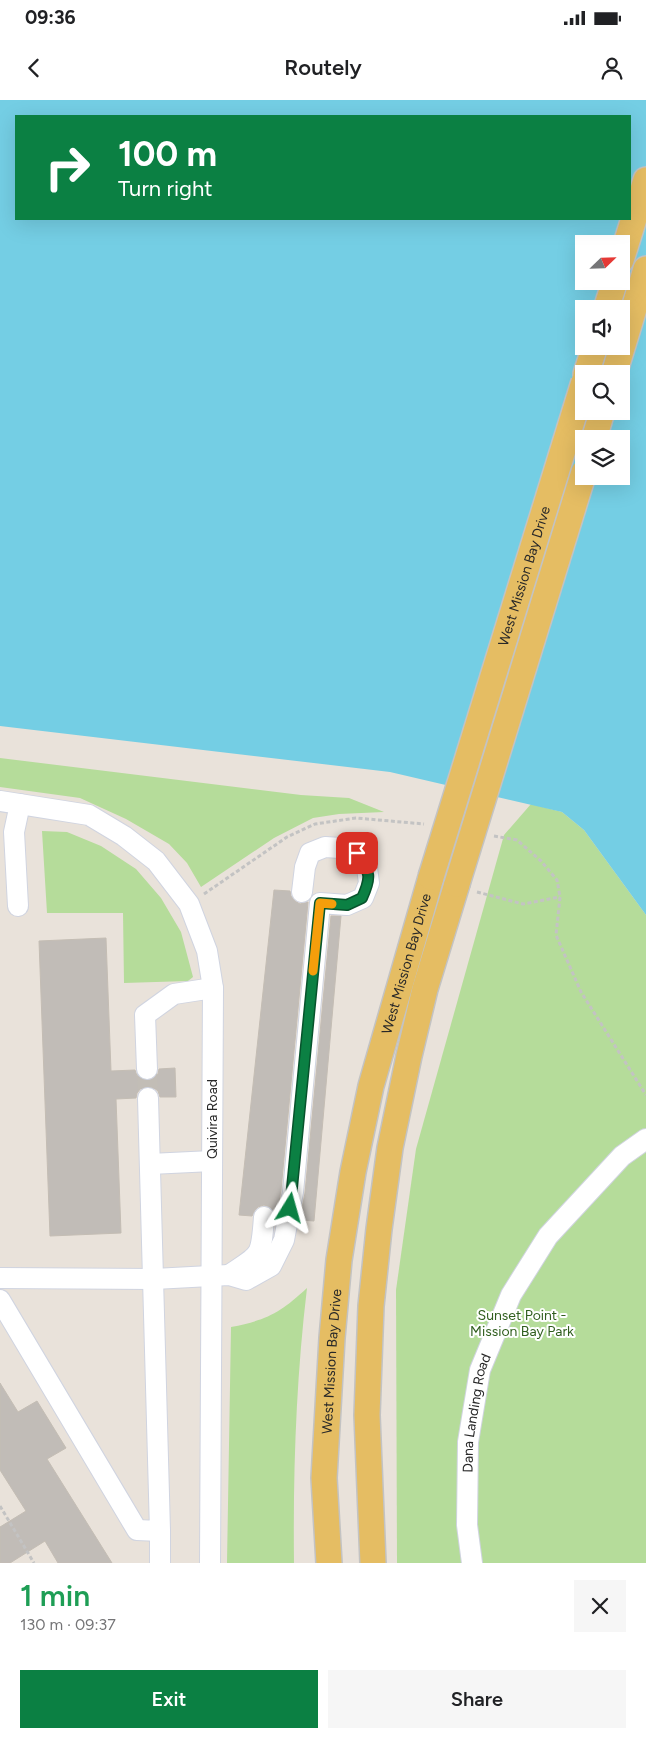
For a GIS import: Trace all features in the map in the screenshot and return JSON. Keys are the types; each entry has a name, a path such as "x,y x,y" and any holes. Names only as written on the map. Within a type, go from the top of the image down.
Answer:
{"main road":[{"path":"629,235 646,180"},
{"path":"617,365 646,269"},
{"name":"West Mission Bay Drive","path":"329,1563 324,1478 332,1338 339,1260 353,1172 371,1086 411,942 575,411"},
{"name":"West Mission Bay Drive","path":"373,1563 367,1415 371,1306 390,1148 425,989 466,887 580,485"}],"street":[{"name":"Quivira Road","path":"0,801 89,816 124,836 156,861 189,904 207,951 213,988 212,1161 220,1275 210,1563"},
{"path":"18,906 7,832 20,804"},
{"path":"0,1278 154,1279 220,1275 246,1280 271,1266 284,1240 293,1192 320,903 347,905 362,898 369,883 367,868 357,853 340,848 325,847 310,853 304,867 302,892"},
{"path":"147,1069 145,1015 174,994 213,988"},
{"path":"148,1098 160,1563"},
{"name":"Dana Landing Road","path":"472,1563 467,1526 468,1442 480,1370 511,1295 548,1236 622,1156 646,1139"},
{"path":"150,1164 212,1161"},
{"path":"220,1275 258,1255 262,1245 264,1217"},
{"path":"0,1300 137,1530 160,1531"}],"path":[{"path":"466,887 523,904 560,898"},
{"path":"0,1506 34,1563"}],"green space":[{"path":"0,758 301,795 349,798 384,812 339,814 313,818 274,838 201,887 187,863 169,844 126,819 80,798 0,787"},
{"name":"Sunset Point - Mission Bay Park","path":"531,804 562,812 584,830 646,915 646,1563 397,1563 396,1290 416,1149 504,835"},
{"path":"42,831 67,832 101,846 136,869 161,898 181,932 193,977 188,981 124,983 123,913 47,913"},
{"path":"307,1288 296,1425 294,1563 227,1563 231,1327 272,1314 289,1304"}],"water":[{"path":"0,100 646,100 646,915 584,830 562,812 390,772 0,726"}],"building":[{"path":"274,890 290,891 291,896 300,904 308,902 281,1190 276,1218 274,1211 264,1205 258,1207 252,1216 239,1215"},
{"path":"331,916 341,916 314,1221 300,1220 305,1193"},
{"path":"106,938 111,1071 135,1070 137,1076 147,1081 154,1079 159,1069 175,1068 176,1097 160,1097 158,1091 148,1086 141,1088 136,1098 116,1099 121,1233 50,1236 39,941"},
{"path":"0,1383 18,1412 37,1401 66,1448 47,1459 112,1563 58,1563 45,1541 10,1563 0,1563 0,1527 26,1511 0,1470"}],"tunnel":[{"path":"147,1069 148,1098"}],"slow traffic":[{"path":"313,971 320,903 332,904"}],"route":[{"path":"290,1208 320,903 347,905 362,898 369,883 367,868 357,853"}]}
